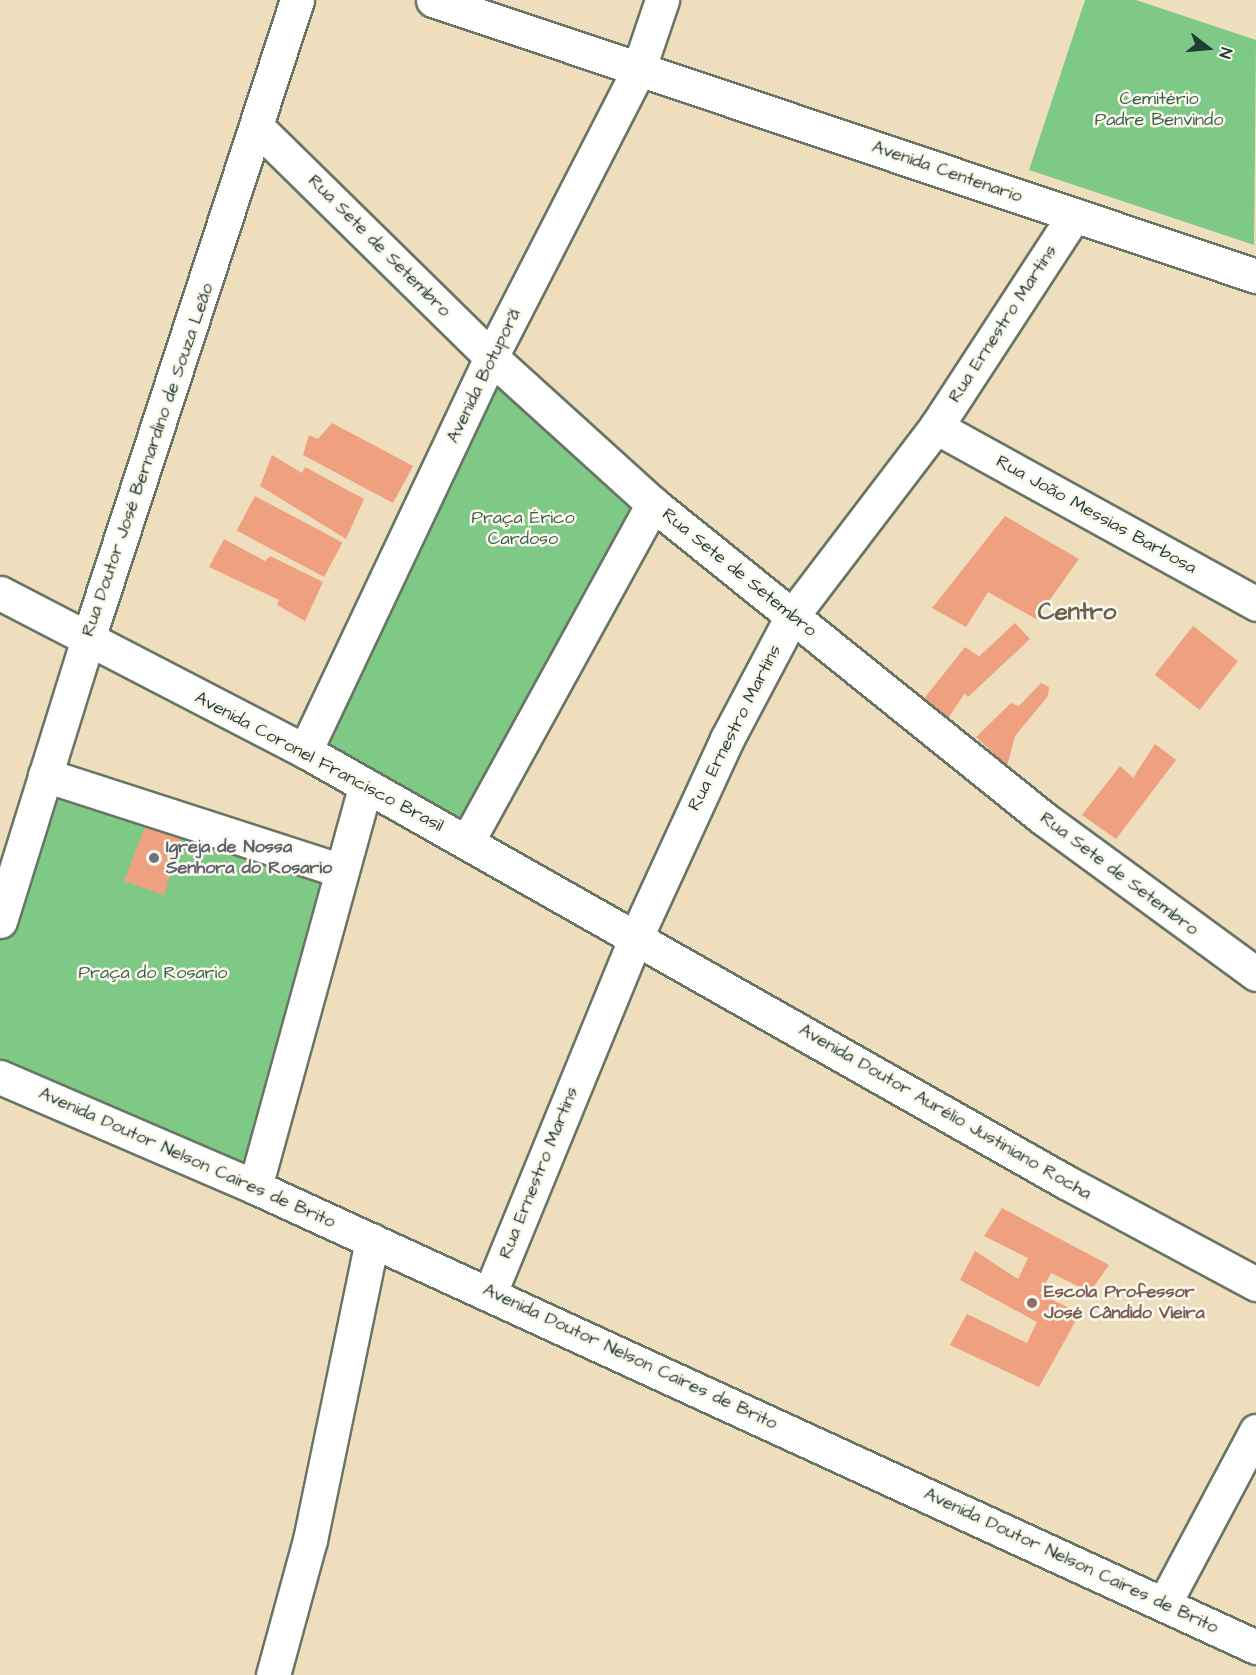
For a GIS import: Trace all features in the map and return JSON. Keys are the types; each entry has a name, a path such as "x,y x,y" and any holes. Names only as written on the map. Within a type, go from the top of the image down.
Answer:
{"street":[{"name":"Rua Doutor José Bernardino de Souza Leão","path":"0,921 88,639 258,128 297,0"},
{"name":"Avenida Centenario","path":"433,0 1255,274"},
{"name":"Avenida Botuporã","path":"305,752 491,357 638,70 662,0"},
{"name":"Rua Sete de Setembro","path":"258,128 491,357 653,504 1043,818 1256,974"},
{"name":"Rua Ernestro Martins","path":"490,1293 636,937 727,739 792,616 936,427 1074,215"},
{"name":"Rua João Messias Barbosa","path":"936,427 1256,604"},
{"path":"467,842 653,504"},
{"name":"Avenida Coronel Francisco Brasil","path":"0,593 305,752 365,788 467,842 636,937"},
{"path":"45,775 340,870"},
{"path":"255,1187 340,870 365,788"},
{"name":"Avenida Doutor Aurélio Justiniano Rocha","path":"636,937 1066,1182 1256,1284"},
{"name":"Avenida Doutor Nelson Caires de Brito","path":"0,1077 255,1187 490,1293 1256,1647"},
{"path":"273,1675 310,1540 372,1240"},
{"path":"1164,1604 1256,1431"}],"green space":[{"name":"Cemitério Padre Benvindo","path":"1085,0 1136,0 1256,40 1254,245 1029,170"},
{"name":"Praça Érico Cardoso","path":"491,357 653,504 467,842 305,751"},
{"name":"Praça do Rosario","path":"48,776 339,874 256,1184 0,1077 0,926"}],"building":[{"path":"332,423 413,466 393,503 303,455 309,435 318,439"},
{"path":"272,455 302,473 305,467 364,499 346,539 260,486"},
{"path":"255,496 342,542 324,577 237,530"},
{"path":"1005,516 1079,559 1036,619 988,592 966,627 932,608"},
{"path":"224,539 265,561 270,556 323,582 305,621 277,605 279,600 209,567"},
{"path":"1015,623 1030,639 968,697 953,681"},
{"path":"1193,626 1238,661 1200,710 1155,675"},
{"path":"965,647 986,661 947,720 923,700"},
{"path":"1041,683 1049,687 1048,696 1015,736 1007,766 976,737 1011,703 1019,706"},
{"path":"1155,744 1176,760 1116,839 1082,815 1120,766 1133,778"},
{"name":"Igreja de Nossa Senhora do Rosario","path":"147,822 181,835 164,895 124,881"},
{"name":"Escola Professor José Cândido Vieira","path":"1002,1208 1109,1265 1090,1292 1051,1273 1040,1294 1080,1313 1039,1387 950,1345 967,1314 1027,1343 1037,1322 960,1280 975,1251 1018,1279 1028,1258 984,1236"}],"place":[{"name":"Igreja de Nossa Senhora do Rosario","path":"154,858"},
{"name":"Escola Professor José Cândido Vieira","path":"1032,1303"}],"district":[{"name":"Centro","path":"1077,613"}]}
